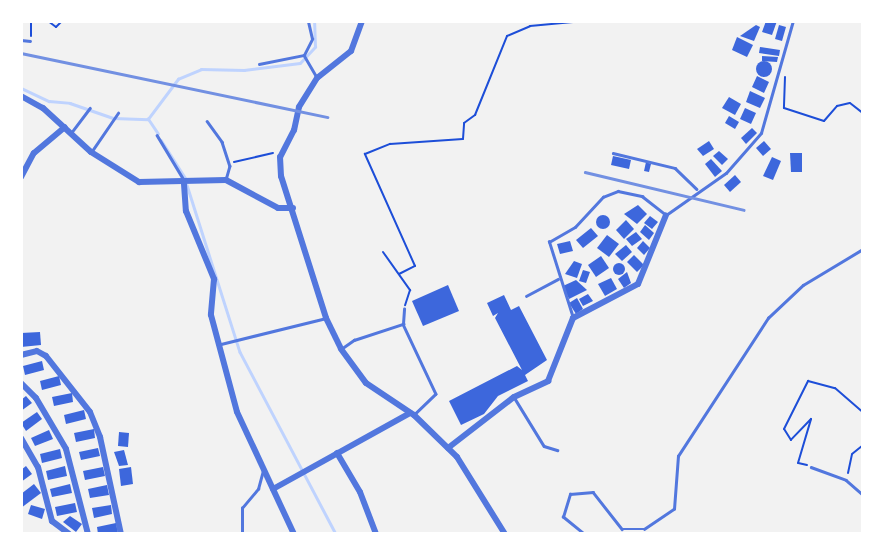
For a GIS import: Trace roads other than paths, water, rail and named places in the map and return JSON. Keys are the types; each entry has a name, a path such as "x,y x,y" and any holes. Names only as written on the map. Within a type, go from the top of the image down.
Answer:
{"street":[{"path":"362,21 351,51 317,78 299,107 284,150 281,176 326,318 341,349 366,383 412,414 448,448 505,534"},
{"path":"21,96 68,130 91,152 139,182 184,184 226,180 278,208 293,208"},
{"path":"21,177 34,153 68,130"},
{"path":"184,184 186,211 214,279 211,315 237,412 294,534"},
{"path":"448,448 514,397 548,381 573,318 638,284 666,215"},
{"path":"21,355 37,351 46,356 90,412 100,437 121,534"},
{"path":"21,383 36,398 66,449 88,534"},
{"path":"274,489 412,414"},
{"path":"21,438 38,467 47,512 69,534"},
{"path":"337,453 360,492 376,534"}],"lane":[{"path":"304,55 312,39 308,21"},
{"path":"573,318 558,279 549,242 575,227 603,197 618,191 642,196 666,215 697,190 726,173 761,133 777,68 793,21"},
{"path":"21,40 30,41"},
{"path":"259,64 304,55"},
{"path":"304,55 317,78"},
{"path":"68,130 90,108"},
{"path":"91,152 118,113"},
{"path":"207,121 222,142 229,163 226,180"},
{"path":"157,135 184,184"},
{"path":"613,153 675,168 697,190"},
{"path":"584,534 563,517 570,494 593,492 622,529 644,529 674,509 678,456 768,318 803,285 863,249"},
{"path":"526,296 558,279"},
{"path":"404,309 403,324 436,394 412,414"},
{"path":"217,345 326,318"},
{"path":"341,349 354,340 403,324"},
{"path":"514,397 544,446 557,450"},
{"path":"811,467 846,480 863,495"},
{"path":"242,534 242,508 258,489 263,470"}],"waterway":[{"path":"158,134 148,119 178,79 201,69 244,70 300,63 315,47 314,21"},
{"path":"21,88 49,101 70,103 113,118 148,119"},
{"path":"161,140 186,179"},
{"path":"187,185 240,352 336,534"}],"railway":[{"path":"21,53 327,117"},
{"path":"585,172 744,210"}]}
